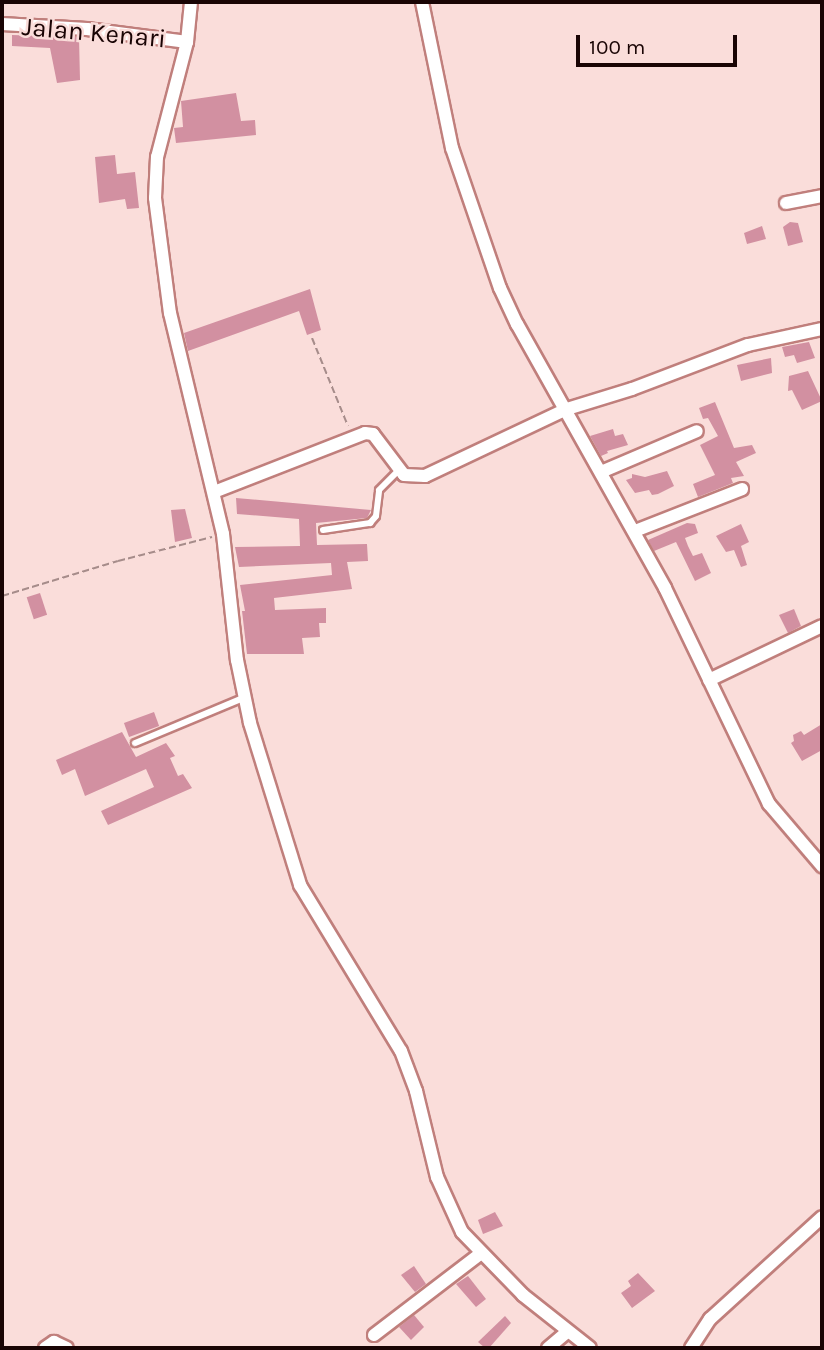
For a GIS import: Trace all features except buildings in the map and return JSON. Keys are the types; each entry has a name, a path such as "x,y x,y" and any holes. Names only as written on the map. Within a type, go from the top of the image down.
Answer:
{"street":[{"path":"191,2 187,42 157,157 155,198 170,313 223,534 243,698 300,886 401,1051 446,1201 462,1233 480,1254 567,1332 590,1348"},
{"path":"422,2 452,148 500,288 517,324 635,531 769,804 822,866"},
{"name":"Jalan Kenari","path":"2,24 87,29 187,42"},
{"path":"786,204 822,196"},
{"path":"214,492 354,436 373,434 399,470 416,477 435,472 567,409 632,389 748,345 822,328"},
{"path":"601,472 697,431"},
{"path":"635,531 742,489"},
{"path":"709,680 822,626"},
{"path":"691,1348 710,1319 822,1217"},
{"path":"373,1335 480,1254"},
{"path":"548,1348 567,1332"},
{"path":"46,1348 52,1342 67,1348"}],"lane":[{"path":"323,530 370,523 376,516 379,491 399,470"},
{"path":"135,743 243,698"}],"path":[{"path":"312,338 344,421 354,436"},
{"path":"2,596 118,561 223,534"}]}
